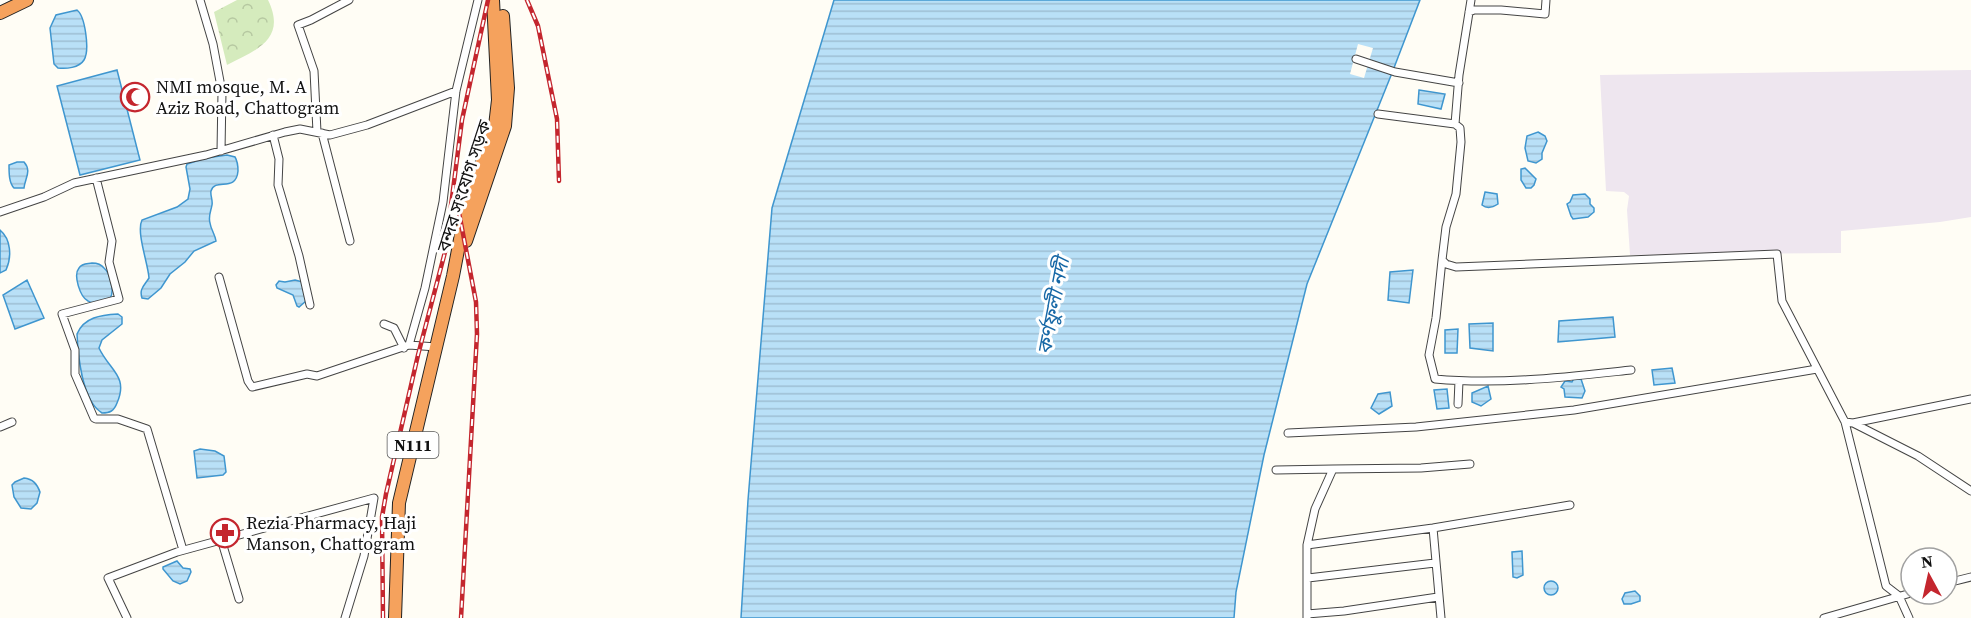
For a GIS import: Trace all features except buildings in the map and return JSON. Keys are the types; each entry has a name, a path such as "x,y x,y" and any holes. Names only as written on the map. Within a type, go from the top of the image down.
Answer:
{"highway":[{"path":"0,4 8,0"},
{"path":"0,13 27,0"},
{"path":"453,276 467,203 495,126 498,100 494,0"},
{"name":"বন্দর সংযোগ সড়ক","path":"453,276 505,126 508,88 500,0"},
{"name":"N111","path":"395,618 399,503 453,276"}],"street":[{"path":"200,0 215,54 222,92 221,151"},
{"path":"349,0 298,25 314,71 320,133 350,241"},
{"path":"407,346 425,288 443,202 456,91 478,0"},
{"path":"1455,124 1458,83 1471,0"},
{"path":"1469,12 1502,10 1545,14 1546,0"},
{"path":"1356,59 1395,72 1458,83"},
{"path":"0,212 44,197 74,183 221,151 273,135 300,129 330,135 367,125 456,91"},
{"path":"1378,114 1455,124 1460,130 1456,194 1446,226 1430,355 1435,379 1459,381 1544,379 1631,370"},
{"path":"273,135 279,159 278,185 299,256 310,305"},
{"path":"96,178 112,241 109,262 118,299 62,314 75,350 75,374 94,418 118,419 147,429 183,550"},
{"path":"1442,260 1456,267 1777,254 1782,301 1817,369 1849,423 1886,586 1899,596"},
{"path":"219,277 248,381 252,387 307,374 317,376 407,346 436,347"},
{"path":"384,324 394,328 407,346"},
{"path":"1288,433 1416,427 1574,410 1817,369"},
{"path":"1458,404 1459,381"},
{"path":"1849,423 1971,399"},
{"path":"0,427 12,422"},
{"path":"1849,423 1918,456 1971,491"},
{"path":"1276,470 1421,468 1470,464"},
{"path":"1334,469 1315,509 1307,545 1307,616 1438,597"},
{"path":"127,618 108,578 183,550 374,498 364,556 345,618"},
{"path":"1307,545 1570,506"},
{"path":"1433,528 1441,618"},
{"path":"221,539 239,599"},
{"path":"1308,578 1436,563"},
{"path":"1824,618 1899,596"}],"shaded area":[{"path":"1971,70 1971,217 1841,231 1841,253 1630,255 1627,210 1629,196 1624,192 1606,191 1600,75"}],"green space":[{"path":"237,0 268,0 274,24 266,42 227,65 214,12"}],"water":[{"name":"কর্ণফুলী নদী","path":"834,0 1420,0 1307,284 1264,455 1236,592 1234,618 741,618 748,500 772,208"},
{"path":"77,10 82,19 87,41 86,55 82,63 76,66 58,68 54,64 50,28 56,15"},
{"path":"117,70 140,160 80,175 57,86"},
{"path":"1419,90 1445,94 1441,109 1418,104"},
{"path":"1538,132 1545,136 1547,141 1542,159 1536,163 1528,161 1525,148 1527,136"},
{"path":"227,155 235,157 238,171 234,181 217,185 211,191 212,203 209,220 216,241 194,251 170,274 161,288 148,299 142,298 142,290 149,278 140,232 142,220 177,207 188,199 190,189 187,164"},
{"path":"24,162 28,168 24,188 14,188 10,181 9,165"},
{"path":"1525,168 1536,179 1531,188 1526,188 1521,180 1521,169"},
{"path":"1485,192 1497,194 1498,204 1490,208 1482,205"},
{"path":"1585,194 1590,199 1594,212 1588,217 1573,219 1567,204 1573,195"},
{"path":"0,230 6,238 10,254 6,270 0,273"},
{"path":"92,263 102,266 110,278 112,291 110,298 106,301 90,302 80,291 77,271 82,265"},
{"path":"1413,270 1409,303 1388,300 1390,272"},
{"path":"27,280 44,318 15,329 3,295"},
{"path":"279,281 303,282 306,301 299,307 293,295 277,288 276,285"},
{"path":"118,314 122,317 122,324 102,340 99,348 119,380 120,394 113,410 102,413 90,399 82,377 77,334 89,320 99,316"},
{"path":"1613,317 1615,337 1558,342 1559,321"},
{"path":"1493,323 1493,351 1470,348 1469,324"},
{"path":"1458,329 1457,353 1445,353 1445,330"},
{"path":"1672,368 1675,383 1654,385 1652,370"},
{"path":"1574,378 1581,379 1585,391 1582,398 1565,397 1564,389 1561,387 1565,381 1572,382"},
{"path":"1488,386 1491,399 1481,406 1472,402 1472,393"},
{"path":"1447,389 1449,408 1437,409 1434,390"},
{"path":"1390,392 1392,406 1379,414 1371,408 1378,394"},
{"path":"200,449 215,451 224,456 226,472 223,475 197,478 194,451"},
{"path":"24,478 34,482 40,492 37,503 31,509 21,508 14,497 12,485"},
{"path":"1522,551 1523,575 1513,577 1512,552"},
{"path":"177,561 191,572 187,581 180,584 173,581 163,569"},
{"path":"1551,581 1556,583 1558,588 1556,593 1551,595 1546,593 1544,588 1546,583"},
{"path":"1635,591 1640,596 1640,601 1624,604 1622,599 1625,593"}],"pier":[{"path":"1358,44 1373,48 1364,78 1350,74"}],"railway":[{"path":"383,618 382,517 418,355 445,252 462,120 488,0"},
{"path":"527,0 538,26 557,119 559,181"},
{"path":"456,197 476,302 477,334 461,618"}],"place":[{"name":"NMI mosque, M. A Aziz Road, Chattogram","path":"135,97"},
{"name":"Rezia Pharmacy, Haji Manson, Chattogram","path":"225,533"}]}
